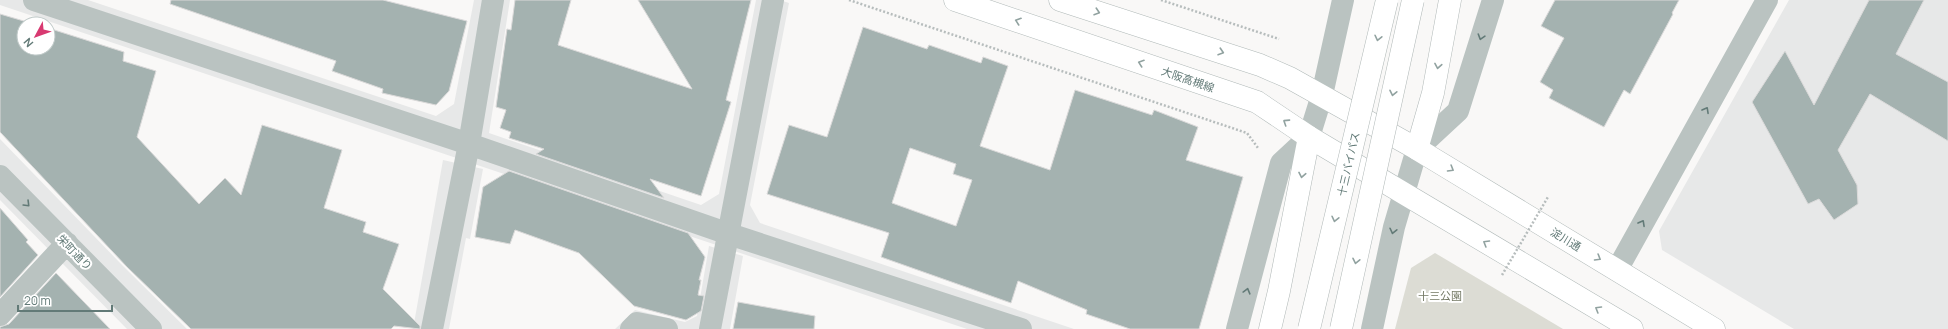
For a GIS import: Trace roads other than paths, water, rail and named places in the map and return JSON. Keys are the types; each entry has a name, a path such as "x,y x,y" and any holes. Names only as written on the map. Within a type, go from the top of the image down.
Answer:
{"main road":[{"name":"大阪高槻線","path":"955,0 1257,102 1309,137 1403,193"},
{"path":"1060,0 1260,65 1290,78 1322,95 1417,149 1433,93 1450,0"},
{"name":"十三バイパス","path":"1309,329 1387,0"},
{"path":"1341,329 1413,0"},
{"path":"1270,329 1279,291 1309,137"},
{"name":"淀川通","path":"1417,149 1714,329"},
{"path":"1403,193 1632,329"}],"street":[{"path":"34,0 469,144 980,322 1021,329"},
{"path":"432,329 469,144 493,0"},
{"path":"710,329 773,0"},
{"path":"1237,329 1281,163 1309,137 1322,95 1343,0"},
{"path":"1372,329 1394,227 1417,149 1458,111 1493,0"},
{"path":"1617,270 1767,0"},
{"name":"栄町通り","path":"0,176 150,329"},
{"path":"0,315 66,243"},
{"path":"631,329 637,323 667,329"}],"park label":[{"name":"十三公園","path":"1440,295"}]}
